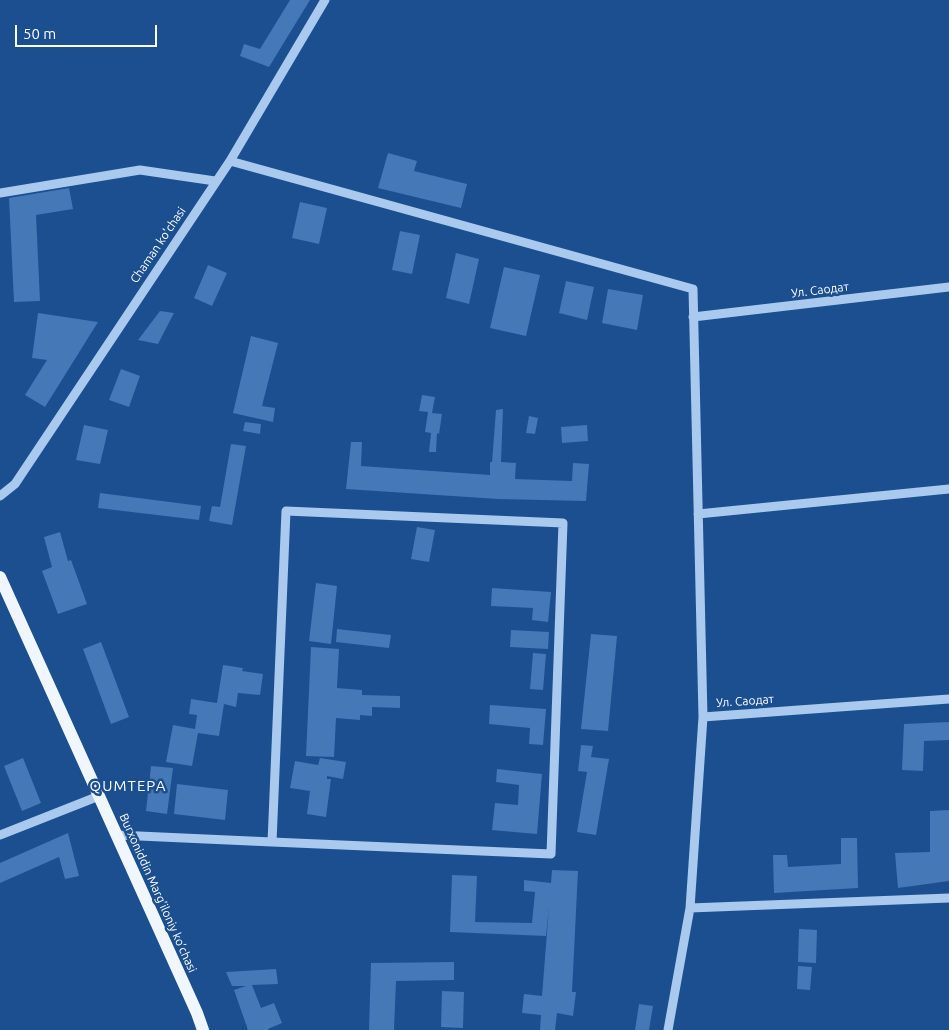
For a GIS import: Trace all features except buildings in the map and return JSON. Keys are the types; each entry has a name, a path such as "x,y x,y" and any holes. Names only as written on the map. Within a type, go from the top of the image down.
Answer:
{"main road":[{"name":"Burxoniddin Marg’iloniy ko’chasi","path":"0,577 203,1030"}],"street":[{"name":"Chaman ko'chasi","path":"0,496 14,484 230,161 325,0"},
{"path":"230,161 693,289 703,717"},
{"path":"0,193 140,170 215,181"},
{"name":"Ул. Саодат","path":"693,317 949,287"},
{"path":"698,514 949,489"},
{"path":"117,835 272,842 551,854 563,523 286,511 272,842"},
{"name":"Ул. Саодат","path":"668,1030 690,908 703,717 949,699"},
{"path":"0,835 99,796"},
{"path":"690,908 949,898"}],"district":[{"name":"QUMTEPA","path":"128,786"}]}
